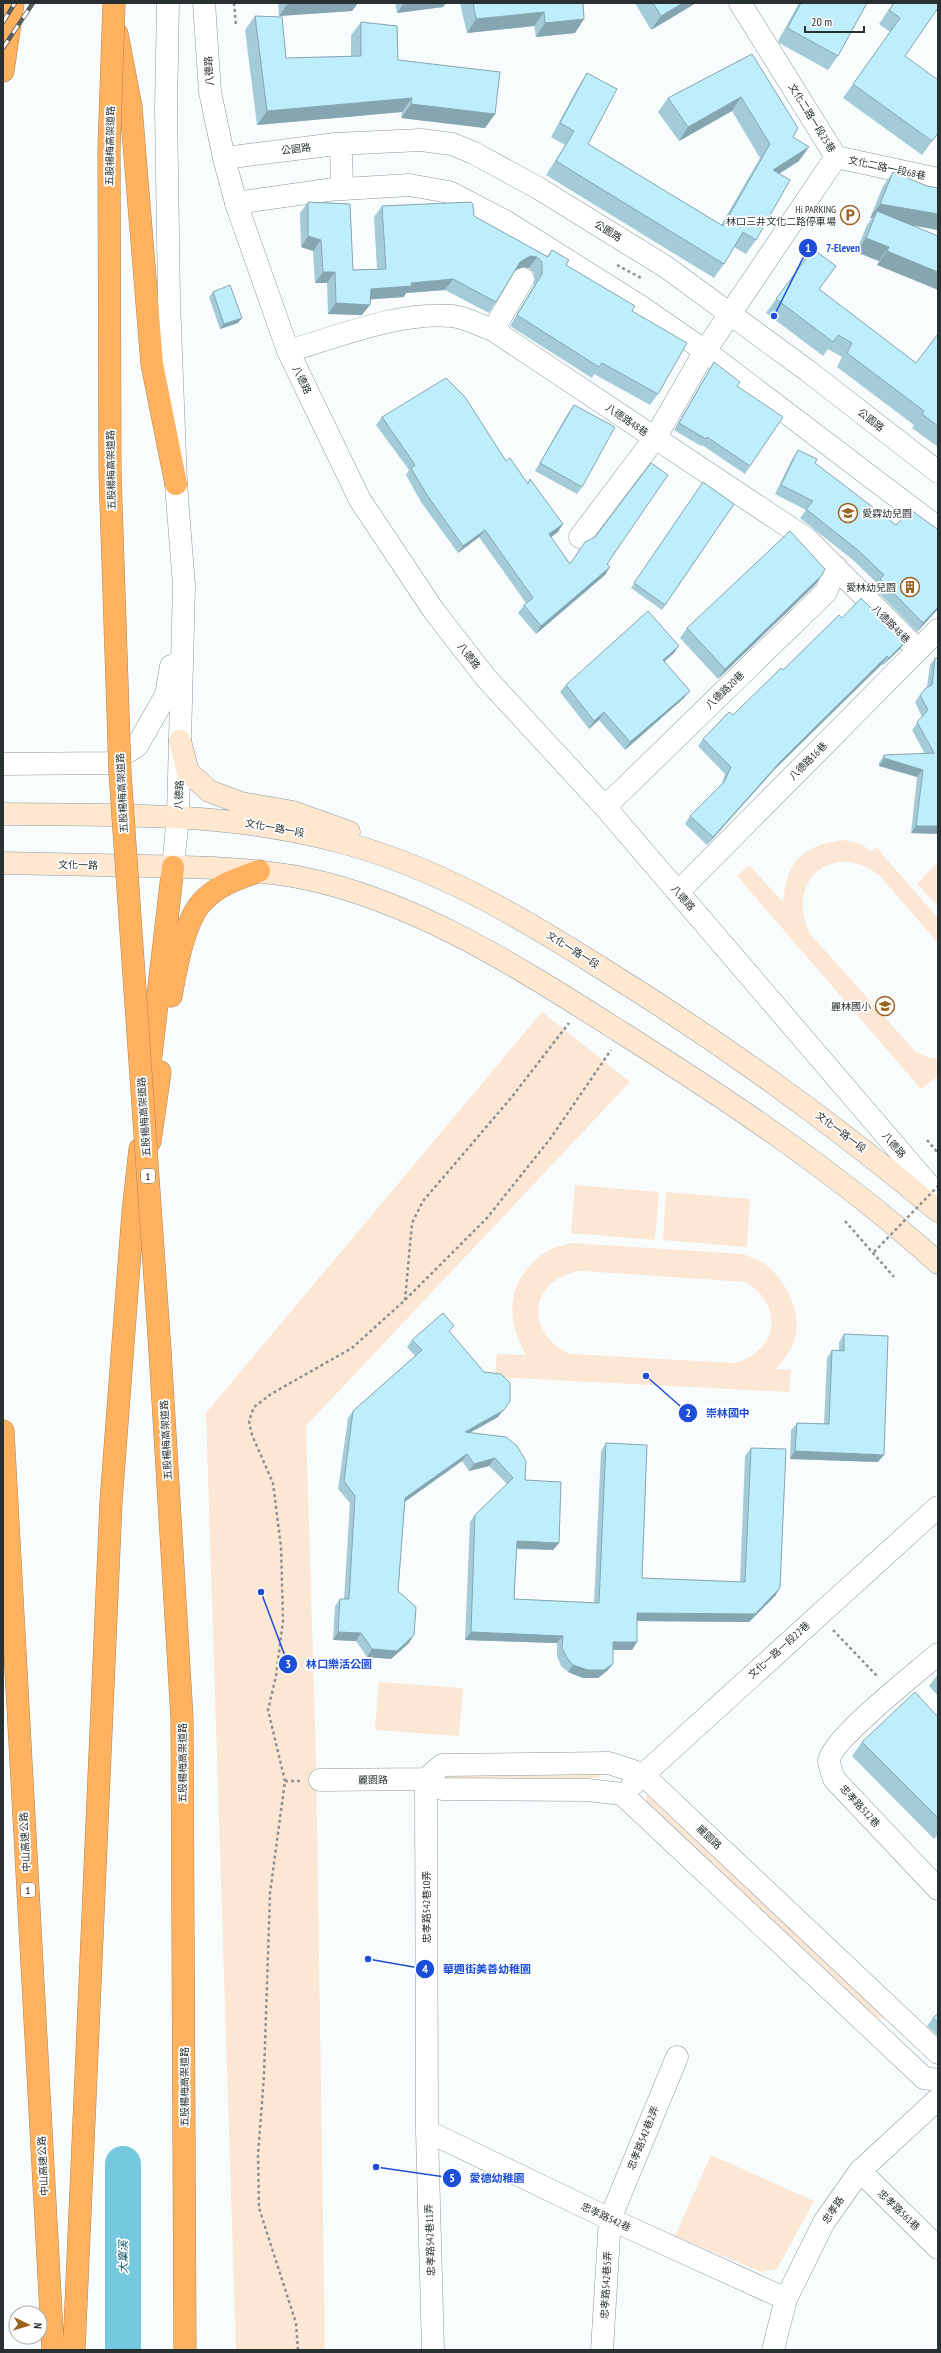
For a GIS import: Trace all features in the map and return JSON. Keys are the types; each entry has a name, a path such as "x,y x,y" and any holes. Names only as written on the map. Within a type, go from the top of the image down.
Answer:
{"highway":[{"path":"3,71 13,3"},
{"path":"113,3 131,107 152,364 176,484"},
{"name":"五股楊梅高架道路","path":"113,3 109,149 110,481 120,773 160,1351 182,1718 186,2350"},
{"path":"74,2350 111,1502 133,1212 163,866"},
{"path":"133,1212 147,1163 175,975 189,923 204,899 225,884 259,871"},
{"name":"中山高速公路","path":"3,1431 53,2350"}],"main road":[{"path":"180,741 188,772 209,791 241,803 294,812 341,828 412,865"},
{"name":"文化一路一段","path":"3,814 178,816 282,828 376,851 412,865 466,889 518,916 654,1001 774,1083 855,1142 938,1211"},
{"name":"文化一路","path":"3,863 163,866"},
{"path":"163,866 259,871 305,879 360,894 426,920 495,956 582,1007 820,1165 903,1232 938,1264"}],"street":[{"name":"八德路","path":"163,866 178,816 184,586 176,484 169,300 166,109 168,3"},
{"name":"八德路","path":"204,3 210,92 224,158 236,203 288,351 360,500 434,611 486,678 605,807 938,1196"},
{"name":"文化二路一段25巷","path":"580,537 655,438 705,351 836,157 740,3"},
{"name":"公園路","path":"224,158 341,144 421,140 452,144 474,153 538,188 666,266 938,472"},
{"path":"341,144 342,189"},
{"name":"文化二路一段68巷","path":"836,157 938,179"},
{"path":"236,203 342,189 409,185 449,192 504,221 640,306 705,351 938,528"},
{"path":"493,330 523,279"},
{"name":"八德路48巷","path":"288,351 388,322 427,316 454,316 493,330 806,539 836,567 918,650"},
{"name":"八德路20巷","path":"605,807 826,592 836,567"},
{"path":"3,764 110,763 137,746 166,695 184,586"},
{"name":"八德路16巷","path":"678,892 938,630"},
{"name":"文化一路一段22巷","path":"622,1794 642,1774 938,1507"},
{"name":"忠孝路512巷","path":"938,1654 850,1731 835,1747 829,1761 834,1779 938,1889"},
{"name":"麗園路","path":"320,1780 426,1779 442,1765 609,1763 642,1774 938,2053"},
{"path":"426,1779 442,1789 588,1790 622,1794 924,2078 938,2080"},
{"name":"忠孝路542巷10弄","path":"426,1779 427,2131"},
{"name":"忠孝路542巷2弄","path":"610,2219 677,2056"},
{"name":"忠孝路","path":"773,2350 786,2299 824,2222 860,2171 938,2099"},
{"name":"忠孝路542巷","path":"427,2131 610,2219 786,2299"},
{"name":"忠孝路542巷11弄","path":"427,2131 433,2350"},
{"name":"忠孝路561巷","path":"860,2171 938,2248"},
{"name":"忠孝路542巷5弄","path":"602,2350 610,2219"}],"path":[{"path":"234,3 236,25"},
{"path":"405,1300 412,1223 423,1201 511,1098 582,1007"},
{"path":"298,2350 296,2323 259,2208 258,2154 264,2076 270,1893 285,1781 268,1710 276,1676 283,1621 281,1547 273,1483 252,1435 249,1421 254,1407 271,1394 352,1348 405,1300 487,1218 550,1139 623,1033"},
{"path":"927,1140 938,1153"},
{"path":"874,1252 938,1186"},
{"path":"845,1221 874,1252 894,1277"},
{"path":"819,1614 893,1694"}],"shaded area":[{"path":"844,840 861,844 871,851 876,847 938,918 938,943 879,875 861,865 845,862 829,864 817,872 808,884 803,899 804,916 811,935 916,1052 930,1058 938,1059 938,1076 921,1089 737,876 749,865 783,902 788,876 799,858 807,851 817,846 829,842"},
{"path":"938,862 938,906 917,884"},
{"path":"542,1012 630,1082 306,1426 316,1759 325,2350 236,2350 206,1413"},
{"path":"575,1185 659,1192 655,1240 571,1233"},
{"path":"666,1192 750,1199 747,1247 663,1240"},
{"path":"572,1243 743,1254 765,1264 774,1272 788,1292 796,1314 797,1326 791,1349 776,1369 791,1370 789,1392 495,1377 497,1354 526,1355 514,1326 512,1312 513,1298 517,1284 524,1272 548,1251","holes":["583,1271 746,1282 758,1292 766,1303 771,1315 771,1327 768,1338 761,1348 750,1357 735,1363 571,1354 555,1345 545,1333 539,1320 539,1306 543,1294 552,1283 565,1275"]},
{"path":"379,1682 463,1688 459,1736 375,1730"},
{"path":"450,1772 602,1773 600,1777 594,1778 449,1783 440,1776"},
{"path":"646,1795 652,1796 882,2011 883,2018 876,2018 647,1803"},
{"path":"711,2155 814,2201 777,2269 761,2272 675,2236"}],"building":[{"path":"473,3 583,3 584,19 545,23 544,12 476,19"},
{"path":"653,3 683,3 661,16"},
{"path":"801,3 867,3 838,56 789,29 788,27"},
{"path":"894,3 938,3 938,8 905,56 938,80 938,133 932,141 853,84 900,18 889,10"},
{"path":"255,16 282,17 286,58 361,56 361,22 397,26 398,60 500,72 495,114 411,104 412,98 267,111"},
{"path":"752,54 798,128 793,137 809,147 773,170 790,180 756,240 743,232 724,264 556,161 574,131 560,123 587,73 617,89 588,144 723,226 770,144 741,97 688,127 668,98"},
{"path":"893,172 927,186 938,188 938,214 880,204"},
{"path":"308,202 350,204 353,270 386,269 382,206 471,202 473,204 474,216 548,257 552,250 569,260 566,265 635,306 632,311 687,343 658,394 602,363 599,367 517,315 542,274 542,262 537,257 530,256 520,262 496,302 453,279 411,283 412,286 371,289 370,305 336,303 335,272 323,272 321,240 308,236"},
{"path":"877,211 938,236 938,272 887,251 889,247 866,238"},
{"path":"813,249 836,266 819,289 916,363 938,334 938,426 922,414 924,411 847,353 852,343 838,335 833,342 776,299"},
{"path":"230,285 242,318 224,324 213,292"},
{"path":"714,362 740,382 737,386 783,417 750,466 707,437 706,439 679,423"},
{"path":"446,378 465,397 506,461 510,458 528,484 530,479 563,524 549,534 570,564 585,542 595,537 651,463 668,475 607,564 610,567 541,626 524,605 533,598 485,530 463,546 427,495 411,468 415,465 382,417"},
{"path":"574,405 615,427 582,487 540,463"},
{"path":"798,450 817,459 815,463 896,525 911,510 938,529 938,607 923,623 880,579 884,575 859,551 806,509 813,501 781,485"},
{"path":"703,482 734,504 665,605 634,583"},
{"path":"790,531 825,569 822,575 725,669 687,628"},
{"path":"861,598 905,642 889,658 887,656 780,762 713,837 690,816 724,782 731,767 703,739 729,712 733,715 781,668 783,670 839,615 842,618"},
{"path":"648,611 679,646 663,660 690,691 630,742 604,712 594,721 566,685"},
{"path":"935,658 938,658 938,826 916,826 923,770 884,758 884,755 934,753 917,722 928,710 920,695 926,688 932,685"},
{"path":"443,1313 454,1326 449,1331 484,1372 501,1374 510,1383 510,1401 504,1410 465,1432 506,1437 517,1446 526,1461 525,1480 561,1482 559,1543 517,1541 514,1599 599,1603 606,1443 647,1445 642,1578 745,1582 751,1448 786,1449 780,1588 755,1614 637,1613 637,1642 613,1642 613,1664 604,1670 588,1670 573,1665 567,1658 562,1648 563,1636 471,1632 475,1515 513,1478 495,1458 474,1464 467,1454 405,1498 398,1591 416,1607 414,1635 397,1651 372,1649 361,1633 338,1632 340,1599 349,1599 355,1496 344,1481 353,1411 422,1350 412,1340"},
{"path":"844,1334 888,1336 884,1455 795,1451 797,1423 829,1424 832,1350 844,1351"},
{"path":"915,1692 938,1717 938,1818 862,1742"},
{"path":"938,2013 938,2023 933,2018"}],"waterway":[{"name":"大窠溪","path":"123,2164 123,2350"}],"railway":[{"path":"3,22 15,3"},
{"path":"3,48 33,3"}],"place":[{"name":"Hi PARKING 林口三井文化二路停車場","path":"850,215"},
{"name":"7-Eleven","path":"774,316"},
{"name":"愛霖幼兒園","path":"848,513"},
{"name":"愛林幼兒園","path":"910,587"},
{"name":"麗林國小","path":"885,1006"},
{"name":"崇林國中","path":"646,1376"},
{"name":"林口樂活公園","path":"261,1592"},
{"name":"華邇街美善幼稚園","path":"368,1959"},
{"name":"愛德幼稚園","path":"376,2167"}]}
